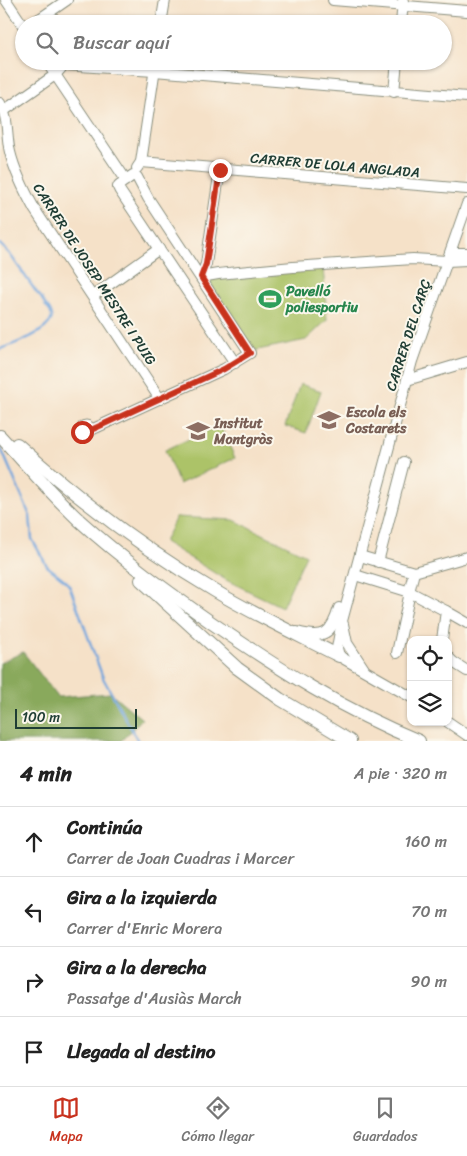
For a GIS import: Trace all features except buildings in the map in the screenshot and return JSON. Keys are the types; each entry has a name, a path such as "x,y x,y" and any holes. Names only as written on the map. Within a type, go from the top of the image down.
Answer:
{"main road":[{"path":"0,432 13,440 79,496 160,557 251,612 340,656"},
{"path":"0,436 80,520 136,569 263,658 305,685 352,712 419,741"},
{"path":"136,569 141,580 148,587 237,668 280,699 350,741"}],"street":[{"path":"6,0 16,15"},
{"path":"45,15 67,0"},
{"path":"162,15 165,0"},
{"path":"333,0 403,3 467,11"},
{"path":"52,70 130,177 148,198 250,353 235,363 91,430"},
{"path":"2,106 55,75 60,70"},
{"path":"154,70 141,162 130,177 118,187 235,363"},
{"path":"192,70 394,92 467,97"},
{"path":"394,92 396,70"},
{"name":"CARRER DE JOSEP MESTRE I PUIG","path":"2,106 10,153 22,186 35,210 160,399"},
{"name":"CARRER DE LOLA ANGLADA","path":"141,162 467,189"},
{"path":"201,277 206,264 220,170"},
{"name":"CARRER DEL CARÇ","path":"340,656 336,648 342,621 407,380 467,204"},
{"path":"92,296 158,249"},
{"path":"201,277 308,266 449,257 467,253"},
{"path":"449,257 467,260"},
{"path":"407,380 467,362"},
{"path":"378,562 404,462"},
{"path":"359,560 378,562 414,572 467,557"},
{"name":"CARRER DEL CARÇ","path":"289,630 318,636 328,631 335,621 347,586 359,560"},
{"path":"397,653 414,572"},
{"path":"355,575 410,592 428,600 467,623"},
{"path":"443,636 446,611"},
{"path":"342,621 348,643 364,670"},
{"path":"340,656 407,695"},
{"path":"452,661 467,671"},
{"path":"452,725 467,735"}],"green space":[{"name":"Pavelló poliesportiu","path":"323,265 327,320 306,340 248,352 201,277"},
{"path":"300,384 321,391 306,433 285,426"},
{"path":"220,425 235,458 179,484 165,450"},
{"path":"176,517 234,520 306,555 282,607 226,580 164,542"},
{"path":"23,652 58,697 111,693 142,719 121,741 0,741 0,663"}],"waterway":[{"path":"0,244 9,253 52,316 46,327 39,332 0,349"},
{"path":"0,446 30,516 32,539 47,566 66,581 70,587 103,678 138,741"}],"place":[{"name":"Pavelló poliesportiu","path":"270,299"},
{"name":"Escola els Costarets","path":"329,420"},
{"name":"Institut Montgròs","path":"198,431"}],"route":[{"path":"82,432 86,435 91,430 224,369 250,353 201,277 206,264 220,170"}]}
